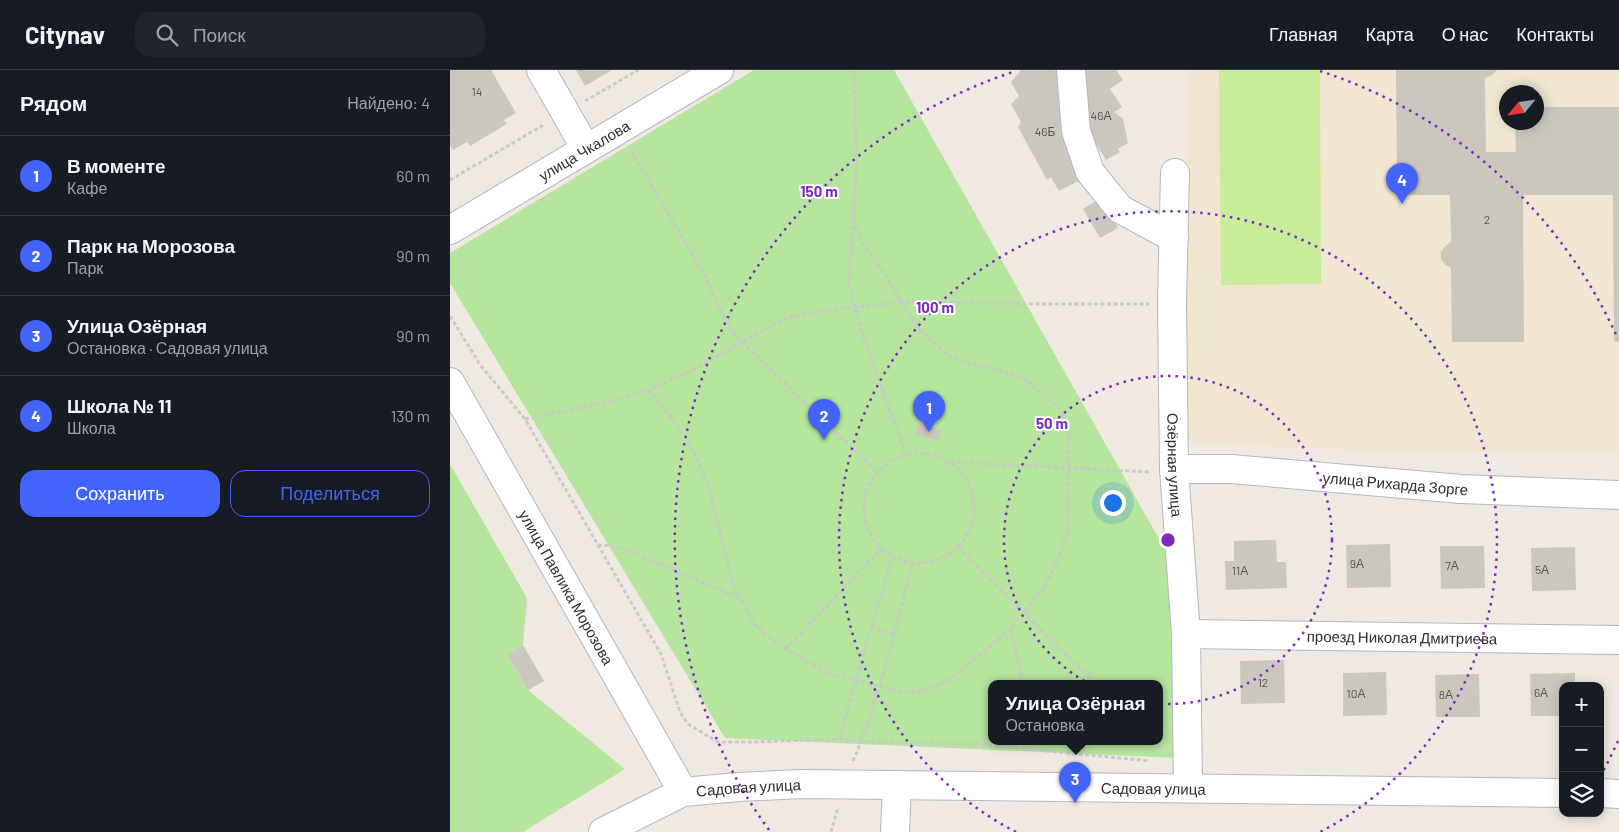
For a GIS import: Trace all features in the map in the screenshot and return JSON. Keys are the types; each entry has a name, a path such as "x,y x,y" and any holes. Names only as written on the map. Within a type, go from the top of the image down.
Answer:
{"street":[{"path":"541,70 586,149"},
{"name":"улица Чкалова","path":"450,230 718,70"},
{"path":"1070,70 1076,131 1090,172 1120,210 1174,238"},
{"name":"Озёрная улица","path":"1175,173 1172,303 1174,471 1186,634 1188,788"},
{"name":"улица Павлика Морозова","path":"450,382 684,792"},
{"name":"улица Рихарда Зорге","path":"1174,471 1231,469 1461,489 1619,494"},
{"name":"проезд Николая Дмитриева","path":"1186,634 1619,640"},
{"name":"Садовая улица","path":"602,832 684,792 802,784 1559,793"},
{"path":"895,832 897,785"},
{"path":"1604,793 1619,794"}],"path":[{"path":"854,70 857,161 849,285 862,332 906,454"},
{"path":"619,130 703,272 721,310 736,335 877,472"},
{"path":"648,390 658,400 686,438 703,472 734,587 755,625 786,649 828,673 906,693 924,691 951,679 1011,628 1043,589 1055,567 1068,532 1069,432 1060,408 1024,379 965,362 946,354 923,333 862,240 853,215"},
{"path":"525,419 618,400 648,390 695,369 783,319 816,312 902,302 1172,303"},
{"path":"450,316 481,366 525,419 661,654 680,712 688,724 718,742 839,739 975,744 1157,762"},
{"path":"906,454 932,454 949,462 965,478 971,490 974,503 974,517 970,530 958,547 943,558 930,562 913,563 892,557 882,549 870,533 864,515 867,489 877,472 893,459 906,454"},
{"path":"949,462 1174,471"},
{"path":"598,545 616,546 740,598"},
{"path":"958,547 1092,680"},
{"path":"786,649 882,549"},
{"path":"839,739 892,557"},
{"path":"831,832 844,784 862,741 913,563"},
{"path":"871,628 894,634"},
{"path":"1011,628 1022,680"},
{"path":"1033,745 1034,750"},
{"path":"1157,745 1165,753"}],"shaded area":[{"path":"1189,70 1619,70 1619,452 1396,452 1189,443 1183,285"}],"green space":[{"path":"754,70 894,70 1192,597 1178,758 725,738 450,283 450,253"},
{"path":"1219,70 1320,70 1321,284 1221,285"},
{"path":"450,464 527,598 523,645 507,655 528,690 625,769 523,832 450,832"}],"building":[{"path":"450,70 491,70 516,113 504,120 507,124 470,146 467,142 453,150 450,145"},
{"path":"576,70 612,70 585,86"},
{"path":"1021,70 1055,70 1063,85 1057,88 1068,110 1060,114 1072,136 1079,165 1073,168 1080,180 1059,191 1051,177 1047,180 1018,127 1021,122 1011,104 1019,96 1011,82"},
{"path":"1079,70 1116,70 1123,80 1110,89 1122,107 1114,112 1123,119 1128,143 1118,149 1120,152 1106,160 1097,145 1091,149"},
{"path":"1396,70 1497,70 1491,76 1485,78 1486,152 1516,152 1515,130 1544,130 1544,107 1619,107 1619,342 1614,342 1613,195 1523,195 1524,342 1452,342 1451,268 1445,265 1441,259 1441,252 1451,242 1450,195 1397,195"},
{"path":"1101,198 1118,228 1100,238 1083,209"},
{"path":"919,423 942,430 939,441 916,435"},
{"path":"1276,540 1277,562 1286,562 1287,588 1226,590 1225,561 1234,561 1234,541"},
{"path":"1390,544 1391,587 1347,588 1346,545"},
{"path":"1440,546 1484,546 1485,588 1441,589"},
{"path":"1575,547 1576,590 1532,591 1531,548"},
{"path":"523,645 544,681 528,690 507,655"},
{"path":"1284,660 1285,703 1241,704 1240,661"},
{"path":"1386,672 1387,715 1343,716 1343,673"},
{"path":"1575,673 1575,682 1559,682 1559,716 1531,716 1530,674"},
{"path":"1479,674 1480,717 1436,717 1435,675"}],"place":[{"name":"Школа № 11","path":"1402,204"},
{"name":"В моменте","path":"929,432"},
{"name":"Парк на Морозова","path":"824,440"},
{"name":"Улица Озёрная","path":"1075,803"}]}
